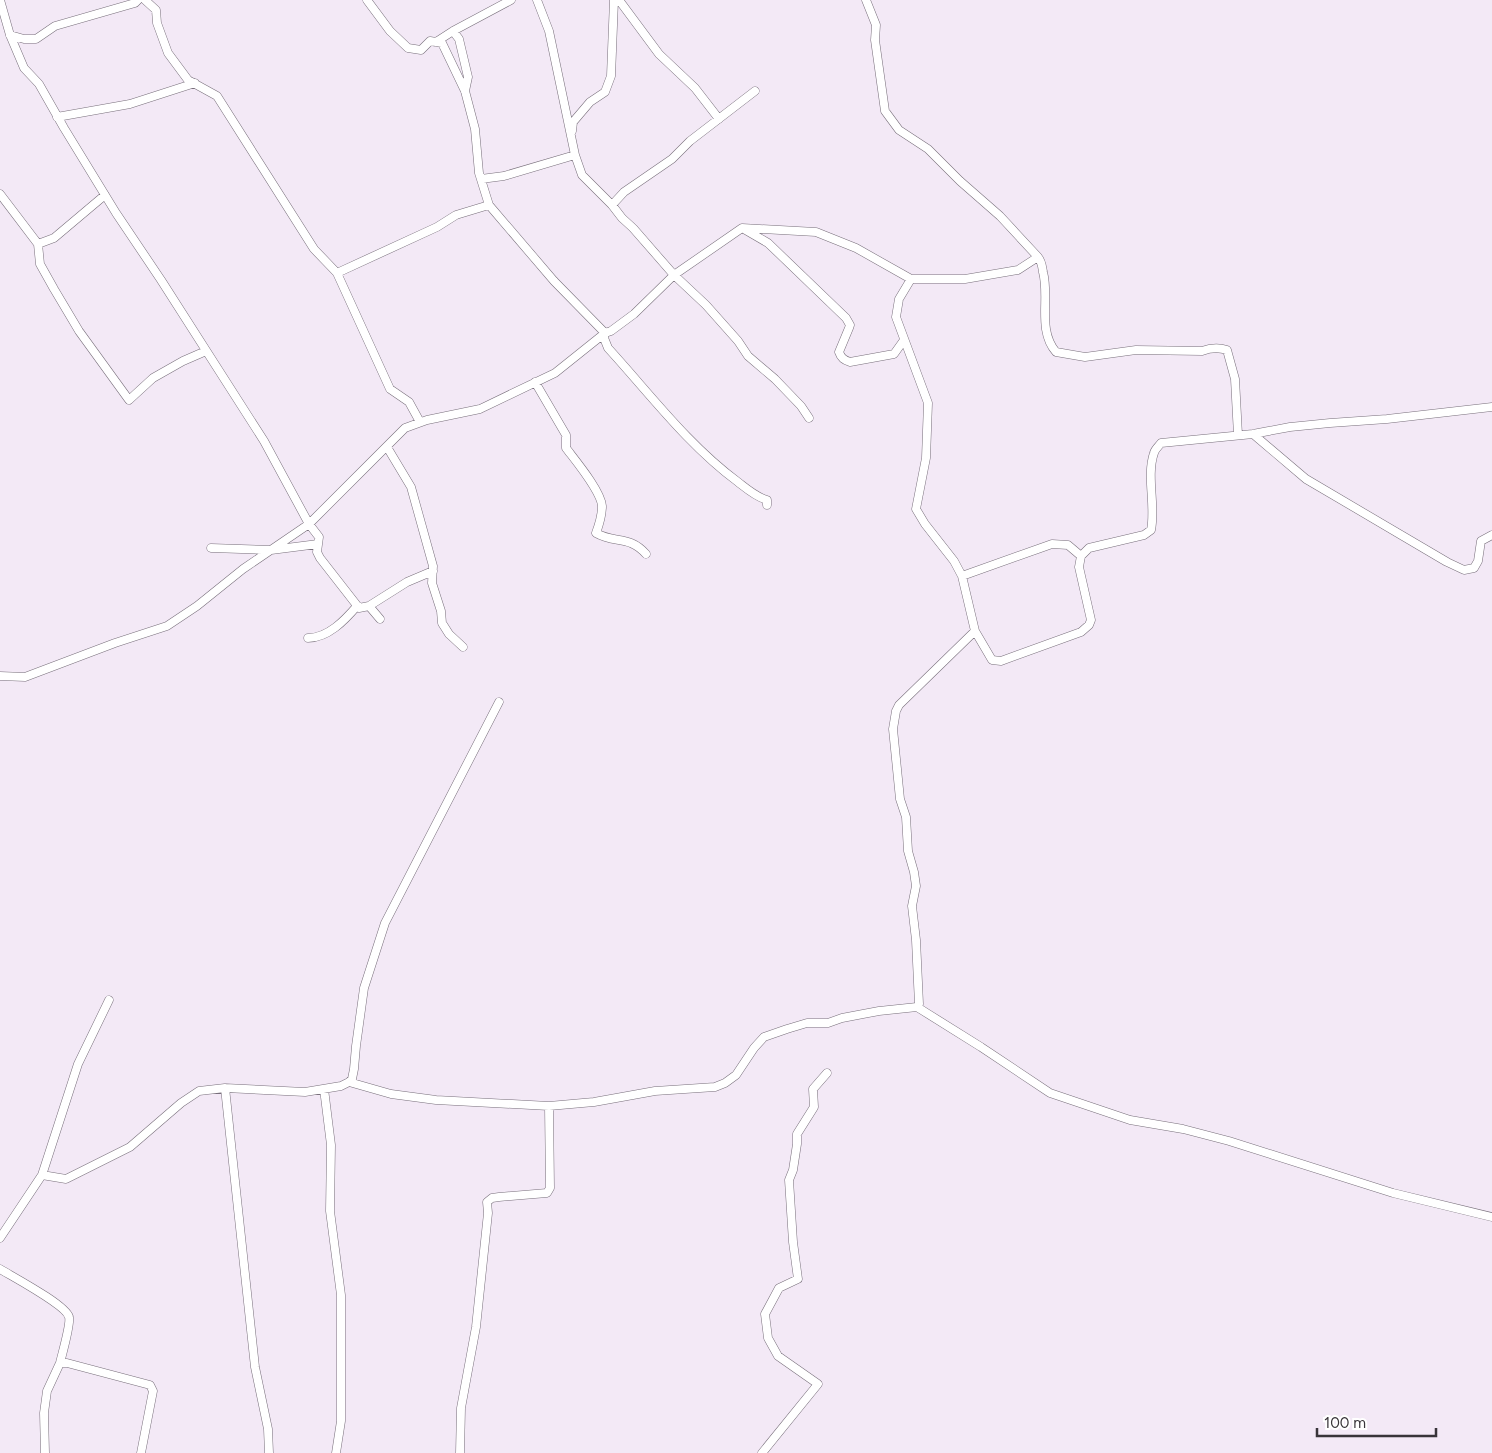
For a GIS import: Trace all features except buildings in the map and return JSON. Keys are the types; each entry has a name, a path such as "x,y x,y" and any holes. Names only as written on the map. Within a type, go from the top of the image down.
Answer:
{"street":[{"path":"0,0 3,18 24,68 39,84 105,195 264,441 309,524 319,537 317,552 320,558 359,608 370,606 406,582 433,571"},
{"path":"10,35 24,39 36,39 55,26 126,6 138,0"},
{"path":"145,0 156,10 157,23 168,53 188,80 218,96 314,249 337,272 390,389 409,402 420,422"},
{"path":"367,0 390,31 408,48 421,50 430,41 442,43 465,90 475,129 481,179 489,205 554,281 605,333"},
{"path":"436,42 511,0"},
{"path":"537,0 549,31 575,155 582,175 612,205 674,275 706,305 738,341 748,356 795,399 809,418"},
{"path":"572,138 573,122 590,102 605,92 611,76 614,0"},
{"path":"619,0 659,54 695,88 719,119"},
{"path":"866,0 876,26 875,40 885,111 900,130 928,149 960,181 1000,216 1041,261 1046,284 1045,329 1048,340 1056,352 1085,357 1136,350 1202,351 1210,348 1227,350 1235,379 1238,436"},
{"path":"453,31 460,40 468,77 465,90"},
{"path":"58,117 130,104 195,83"},
{"path":"612,205 624,192 672,159 690,141 755,91"},
{"path":"481,179 504,176 575,155"},
{"path":"0,194 38,244 40,264 54,289 79,332 128,400 153,378 183,361 206,351"},
{"path":"38,244 54,238 105,195"},
{"path":"337,272 436,227 456,215 489,205"},
{"path":"0,676 25,676 167,626 197,606 243,569 309,524 405,428 420,422 480,409 555,372 605,333 611,332 634,314 674,275 742,228 816,232 856,248 911,280 965,279 1018,270 1038,258"},
{"path":"742,228 768,243 846,318 850,325 839,352 845,360 850,362 894,354 904,340"},
{"path":"911,280 897,306 896,317 928,403 926,458 916,509 925,524 954,561 962,576 975,631 992,660 1001,661 1081,632 1089,625 1091,620 1079,567 1081,556 1089,548 1144,534 1151,530 1152,467 1154,451 1161,443 1238,436 1290,427 1387,419 1492,407"},
{"path":"605,333 604,338 608,348 650,398 705,454 728,474 760,498 766,500 767,505"},
{"path":"535,382 566,435 566,448 582,468 598,494 602,504 596,533 604,538 632,542 639,546 646,554"},
{"path":"1253,434 1306,478 1447,562 1464,570 1474,568 1478,561 1481,542 1492,535"},
{"path":"387,447 412,486 424,528 433,571 432,584 441,611 442,623 449,634 463,648"},
{"path":"211,548 271,550 318,544"},
{"path":"962,576 1052,544 1068,545 1081,556"},
{"path":"308,638 316,638 331,630 345,620 357,606"},
{"path":"370,606 380,619"},
{"path":"917,1008 919,1004 916,940 912,906 916,886 908,850 906,817 900,799 893,729 899,705 975,631"},
{"path":"42,1175 66,1179 130,1147 181,1103 199,1091 225,1088 305,1092 341,1086 352,1079 364,988 385,924 499,702"},
{"path":"0,1238 42,1175 78,1064 109,1000"},
{"path":"349,1082 391,1094 436,1100 549,1106 594,1102 655,1091 715,1087 736,1075 754,1048 764,1037 807,1023 828,1023 842,1018 880,1011 917,1008 981,1047 1050,1093 1130,1120 1183,1129 1229,1140 1394,1193 1492,1217"},
{"path":"762,1453 818,1384 778,1356 768,1338 765,1314 779,1288 798,1278 793,1242 789,1180 793,1170 797,1134 814,1107 813,1089 827,1073"},
{"path":"225,1088 255,1368 268,1429 270,1453"},
{"path":"324,1089 331,1146 330,1211 341,1295 341,1421 336,1453"},
{"path":"460,1453 462,1408 476,1327 488,1202 492,1198 547,1193 550,1188 549,1106"},
{"path":"0,1269 61,1306 69,1316 70,1324 60,1363 46,1392 44,1413 45,1453"},
{"path":"60,1363 67,1363 150,1385 153,1391 141,1453"}]}
